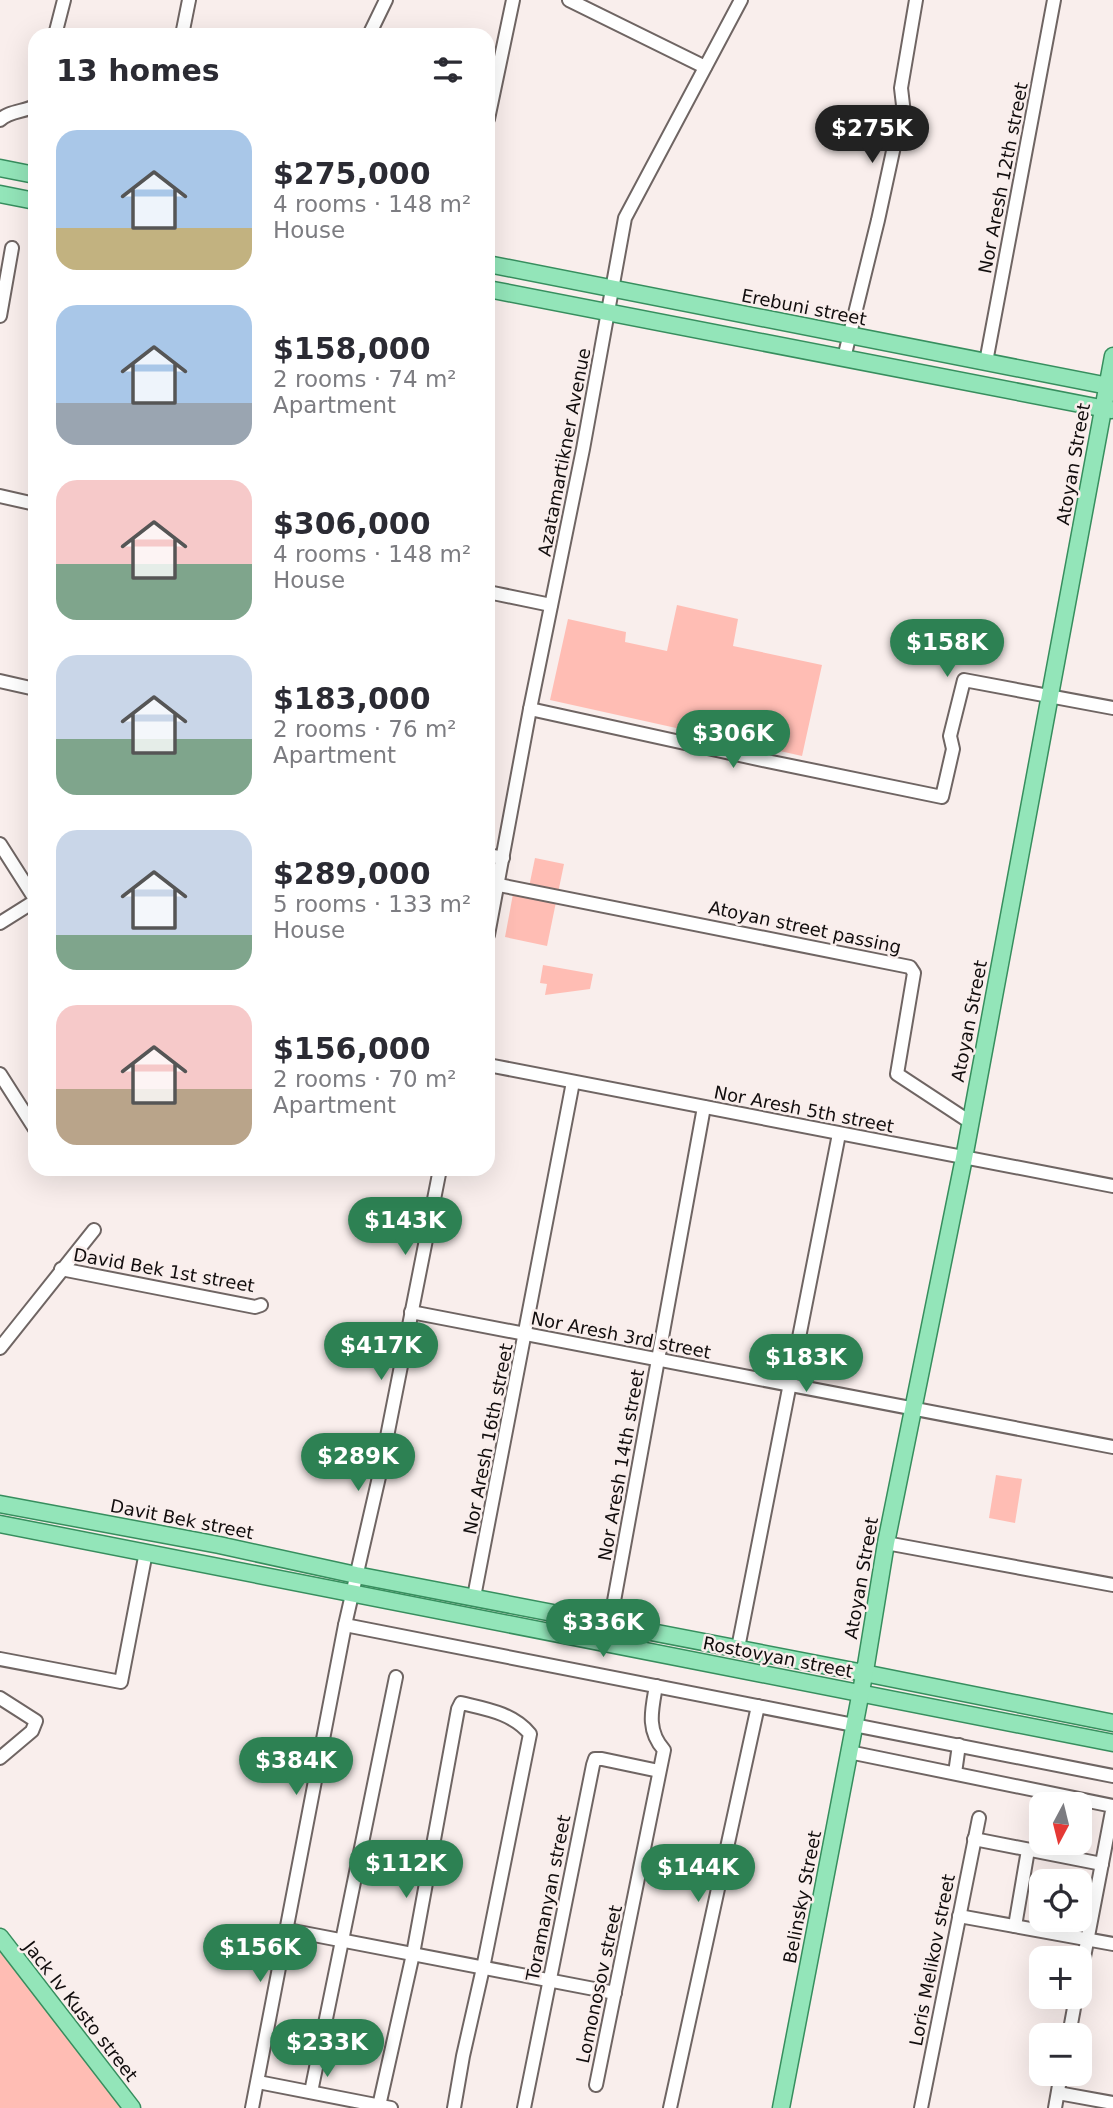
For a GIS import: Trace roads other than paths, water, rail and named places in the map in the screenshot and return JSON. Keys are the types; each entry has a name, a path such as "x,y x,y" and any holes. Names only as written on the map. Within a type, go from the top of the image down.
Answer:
{"main road":[{"path":"0,168 28,174"},
{"path":"0,194 28,200"},
{"name":"Erebuni street","path":"495,265 1110,386"},
{"path":"495,290 1108,409"},
{"name":"Atoyan Street","path":"860,1693 886,1543 964,1158 1108,409 1113,356"},
{"name":"Davit Bek street","path":"0,1504 219,1545 356,1575"},
{"path":"0,1524 352,1594"},
{"name":"Rostovyan street","path":"356,1575 1113,1723"},
{"name":"Rostovyan street","path":"352,1594 1113,1743"},
{"name":"Belinsky Street","path":"781,2108 860,1693"},
{"name":"Jack Iv Kusto street","path":"0,1937 132,2108"}],"street":[{"path":"57,28 64,0"},
{"path":"184,28 190,0"},
{"path":"372,28 386,0"},
{"path":"495,86 513,0"},
{"path":"569,0 705,67"},
{"name":"Azatamartikner Avenue","path":"495,903 625,218 740,0"},
{"path":"844,358 903,105 901,88 916,0"},
{"name":"Nor Aresh 12th street","path":"986,362 1054,0"},
{"path":"0,120 8,114 28,110"},
{"path":"0,316 12,248"},
{"path":"0,496 28,502"},
{"path":"495,594 551,606"},
{"path":"530,709 942,797 953,749 950,736 964,680 1113,708"},
{"path":"0,681 28,687"},
{"path":"0,844 28,889"},
{"path":"495,856 503,858"},
{"name":"Atoyan street passing","path":"499,885 910,967 914,973 897,1074 970,1122"},
{"path":"0,923 28,905"},
{"name":"Nor Aresh 5th street","path":"495,1066 1113,1186"},
{"path":"0,1074 28,1118"},
{"name":"Nor Aresh 16th street","path":"474,1597 573,1082"},
{"name":"Nor Aresh 14th street","path":"610,1623 704,1107"},
{"path":"738,1648 839,1133"},
{"path":"252,2108 345,1625 379,1478 439,1176"},
{"path":"0,1348 94,1230"},
{"name":"David Bek 1st street","path":"61,1269 261,1306"},
{"name":"Nor Aresh 3rd street","path":"411,1312 1113,1447"},
{"path":"886,1543 1113,1586"},
{"path":"0,1659 121,1682 146,1552"},
{"path":"345,1625 1113,1776"},
{"path":"312,2092 396,1677"},
{"name":"Lomonosov street","path":"596,2085 664,1750 654,1734 651,1716 656,1686"},
{"path":"0,1698 36,1721 32,1731 0,1758"},
{"path":"258,2082 385,2107 461,1703 518,1721 530,1734 454,2108"},
{"path":"670,2108 758,1706"},
{"path":"955,1773 959,1745"},
{"path":"849,1752 1113,1806 1086,1946"},
{"name":"Toramanyan street","path":"524,2108 595,1759 618,1761 659,1771"},
{"name":"Loris Melikov street","path":"921,2108 979,1818"},
{"path":"974,1839 1102,1864"},
{"path":"1015,1926 1028,1850"},
{"path":"959,1916 1113,1944"},
{"path":"288,1930 615,1993"},
{"path":"1055,2108 1059,2086"},
{"path":"1058,2093 1112,2100"}]}
